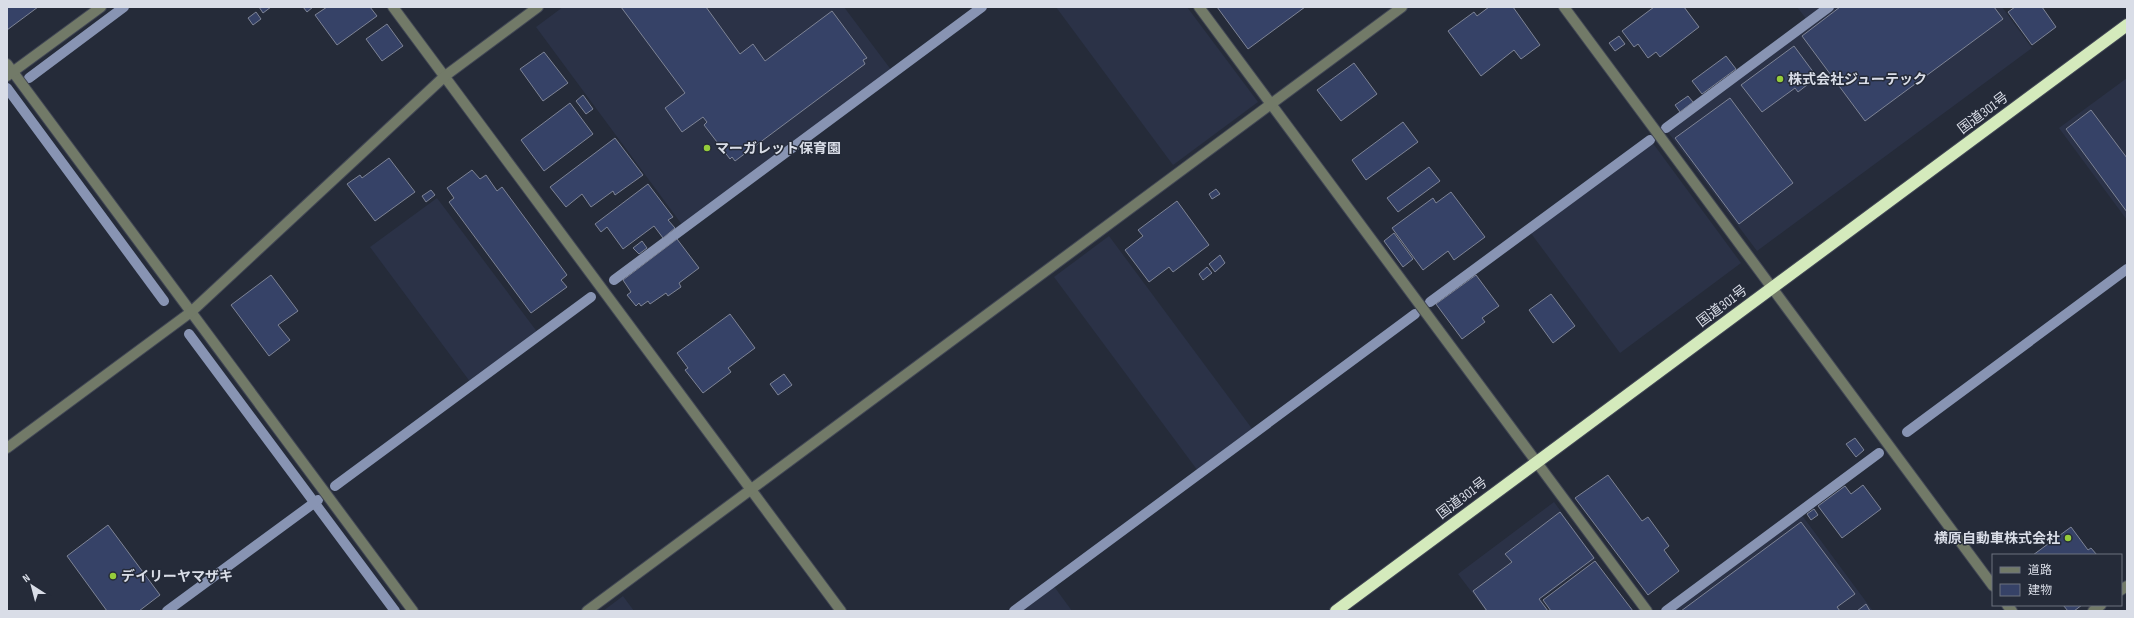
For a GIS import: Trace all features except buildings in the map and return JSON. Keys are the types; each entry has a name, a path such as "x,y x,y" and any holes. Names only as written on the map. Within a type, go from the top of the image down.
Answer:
{"highway":[{"name":"国道301号","path":"1336,611 2127,24"}],"street":[{"path":"101,7 9,71 413,611"},
{"path":"393,7 841,611"},
{"path":"7,448 190,312 445,76 538,7"},
{"path":"1199,7 1647,611"},
{"path":"587,611 1402,7"},
{"path":"1564,7 1992,585"}],"shaded area":[{"name":"マーガレット保育園","path":"563,7 844,7 892,71 683,226 536,27"},
{"path":"1056,7 1187,7 1258,102 1173,165"},
{"path":"1797,7 1824,7 1807,20"},
{"path":"1834,7 2002,7 2032,48 1757,251 1667,131"},
{"path":"2127,78 2127,220 2059,128"},
{"path":"1652,142 1741,263 1620,353 1530,232"},
{"path":"437,198 538,333 471,383 370,247"},
{"path":"1109,236 1253,430 1198,471 1054,277"},
{"path":"1554,502 1596,559 1541,599 1549,611 1486,611 1458,574"},
{"path":"1801,514 1873,611 1670,611"},
{"path":"1053,585 1072,611 1019,611"},
{"path":"623,596 634,611 603,611"}],"waterway":[{"path":"29,78 124,7"},
{"path":"614,280 982,7"},
{"path":"1666,128 1829,7"},
{"path":"7,88 164,301"},
{"path":"1430,302 1650,140"},
{"path":"1907,432 2127,269"},
{"path":"335,486 591,297"},
{"path":"1014,611 1415,314"},
{"path":"189,334 395,611"},
{"path":"1666,611 1879,453"},
{"path":"167,611 318,500"}],"place":[{"name":"株式会社ジューテック","path":"1780,79"},
{"name":"マーガレット保育園","path":"707,148"},
{"name":"横原自動車株式会社","path":"2068,538"},
{"name":"デイリーヤマザキ","path":"113,576"}]}
